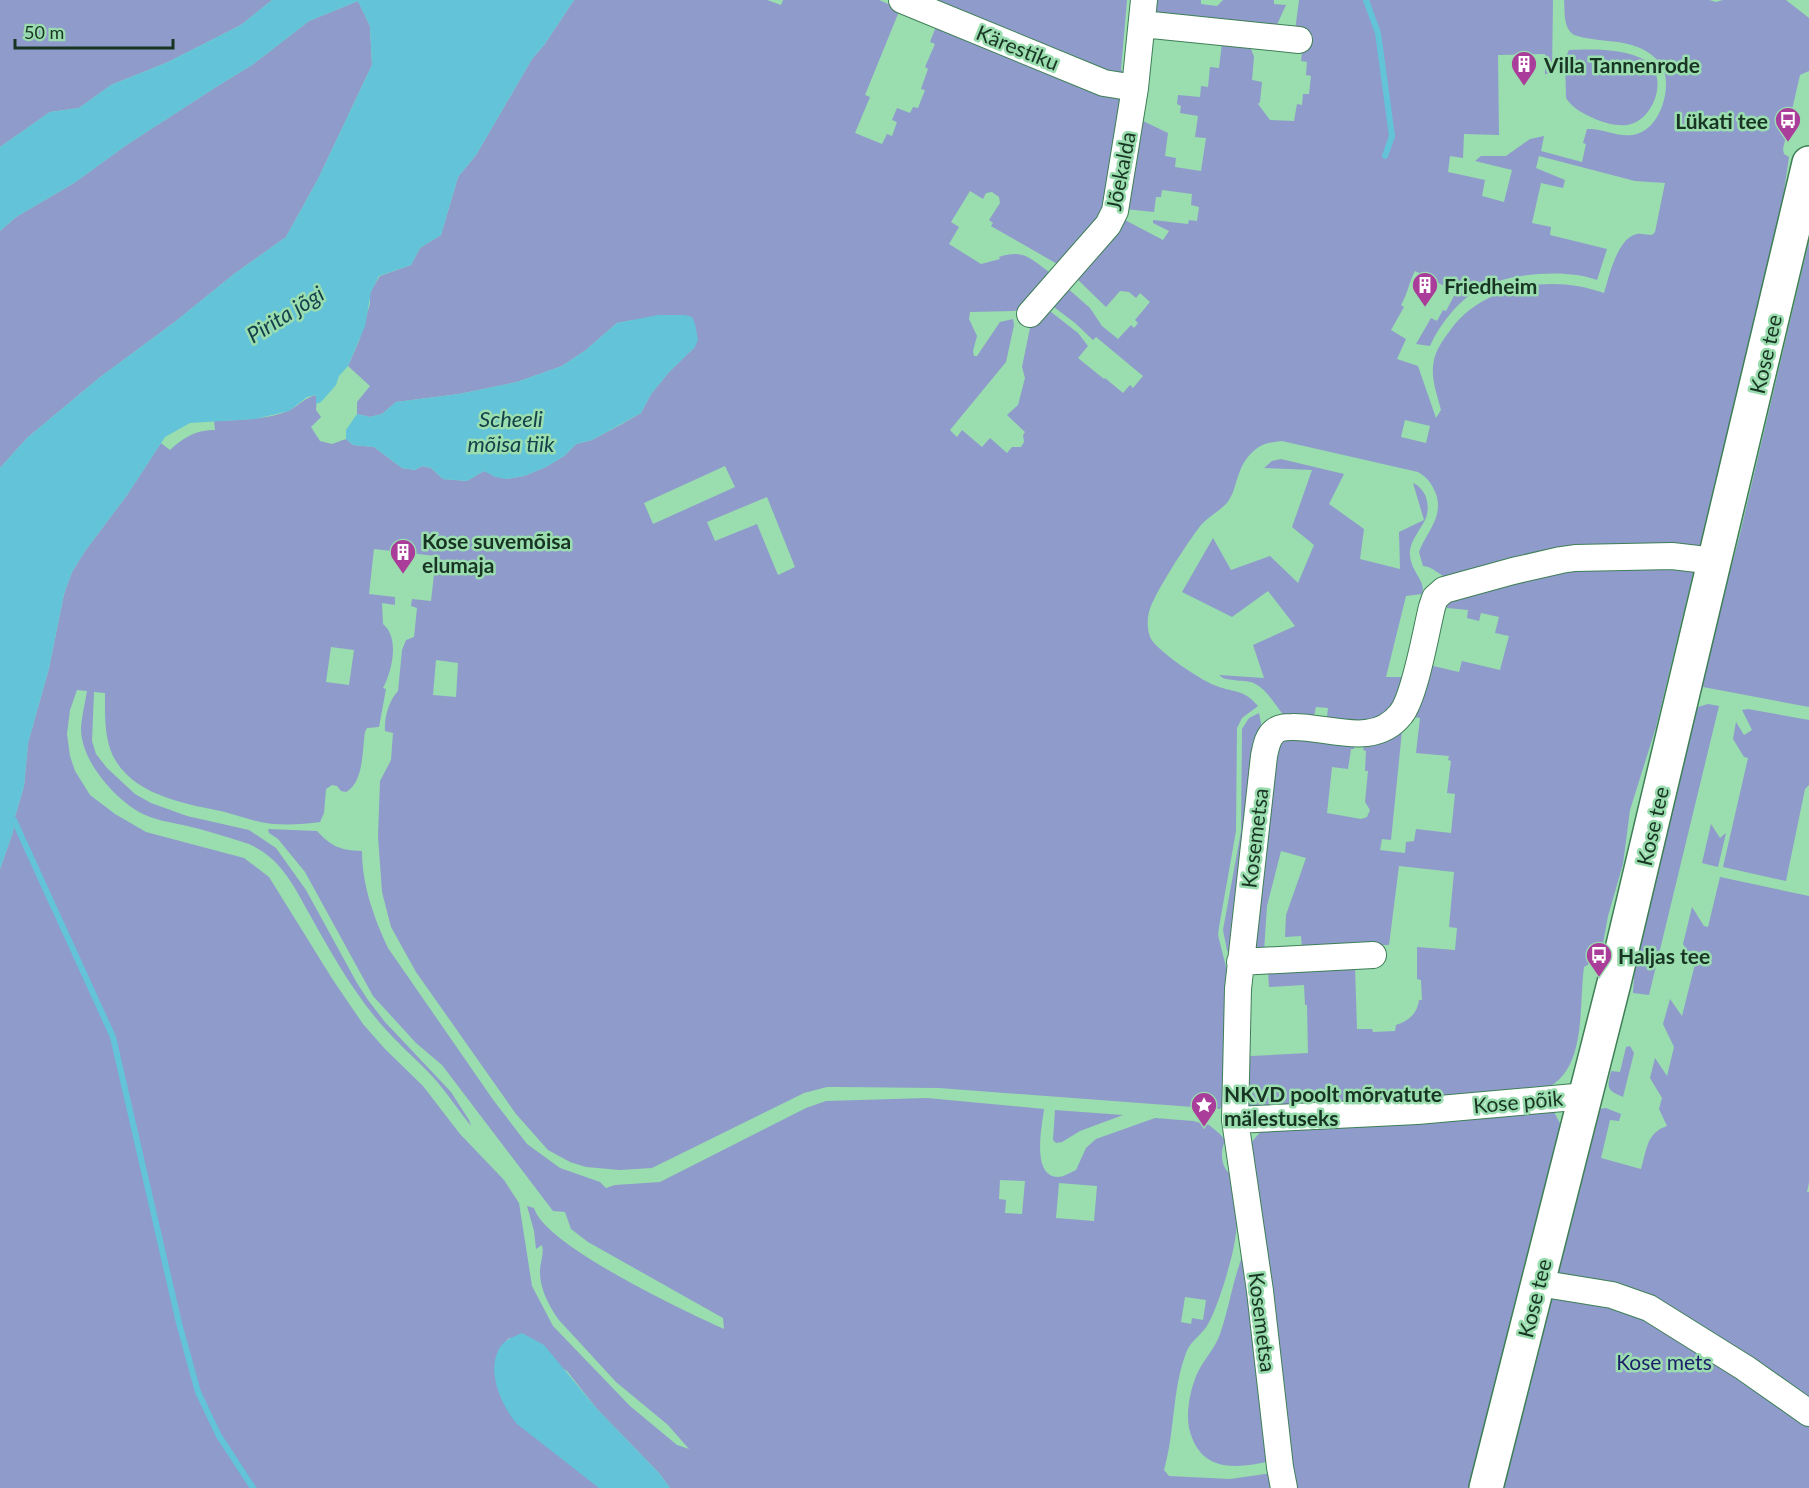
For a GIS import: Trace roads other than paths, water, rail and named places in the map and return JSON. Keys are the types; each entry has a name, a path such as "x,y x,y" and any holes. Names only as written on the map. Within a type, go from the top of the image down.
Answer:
{"main road":[{"name":"Kose tee","path":"1486,1488 1586,1096 1809,163"}],"street":[{"name":"Kärestiku","path":"902,0 1104,82 1135,88"},
{"name":"Jõekalda","path":"1030,314 1112,220 1135,88 1143,12"},
{"path":"1143,12 1299,40"},
{"name":"Kosemetsa","path":"1284,1488 1260,1291 1235,1120 1240,962 1264,756 1269,736 1275,730 1285,727 1357,734 1375,732 1393,722 1406,707 1432,607 1435,598 1444,590 1513,571 1575,558 1672,556 1715,561"},
{"path":"1240,962 1372,955"},
{"name":"Kose põik","path":"1235,1120 1417,1111 1586,1096"},
{"path":"1538,1283 1612,1295 1648,1308 1745,1368 1809,1413"}],"water":[{"name":"Pirita jõgi","path":"272,0 574,0 532,59 476,155 458,177 441,235 420,248 411,265 379,276 371,292 365,326 348,366 339,376 336,385 321,402 316,404 316,395 307,397 289,411 255,419 190,423 165,437 127,495 85,551 72,572 64,594 49,668 28,743 24,786 14,820 13,832 0,869 0,468 27,438 99,378 286,237 318,179 372,65 370,26 358,1 309,21 252,65 128,144 74,183 16,217 0,231 0,147 50,112 79,108 111,85 166,63 241,25"},
{"name":"Scheeli mõisa tiik","path":"658,315 692,317 698,340 695,347 670,371 651,394 641,413 592,440 576,444 564,456 524,476 506,479 495,477 484,471 467,481 443,479 431,468 422,466 415,470 402,468 374,447 353,445 346,439 346,430 357,414 370,417 382,414 396,402 459,394 517,382 562,366 586,350 617,323"},
{"path":"522,1333 544,1345 597,1409 659,1473 670,1488 599,1488 517,1424 501,1399 494,1368 495,1358 503,1343"}],"waterway":[{"path":"1366,0 1378,33 1392,136 1385,156"},
{"path":"14,820 113,1037 179,1323 198,1392 219,1436 253,1488"}],"place":[{"name":"Villa Tannenrode","path":"1524,87"},
{"name":"Lükati tee","path":"1788,143"},
{"name":"Friedheim","path":"1425,308"},
{"name":"Kose suvemõisa elumaja","path":"403,575"},
{"name":"Haljas tee","path":"1599,978"},
{"name":"NKVD poolt mõrvatute mälestuseks","path":"1204,1128"}],"park label":[{"name":"Kose mets","path":"1664,1361"}]}
